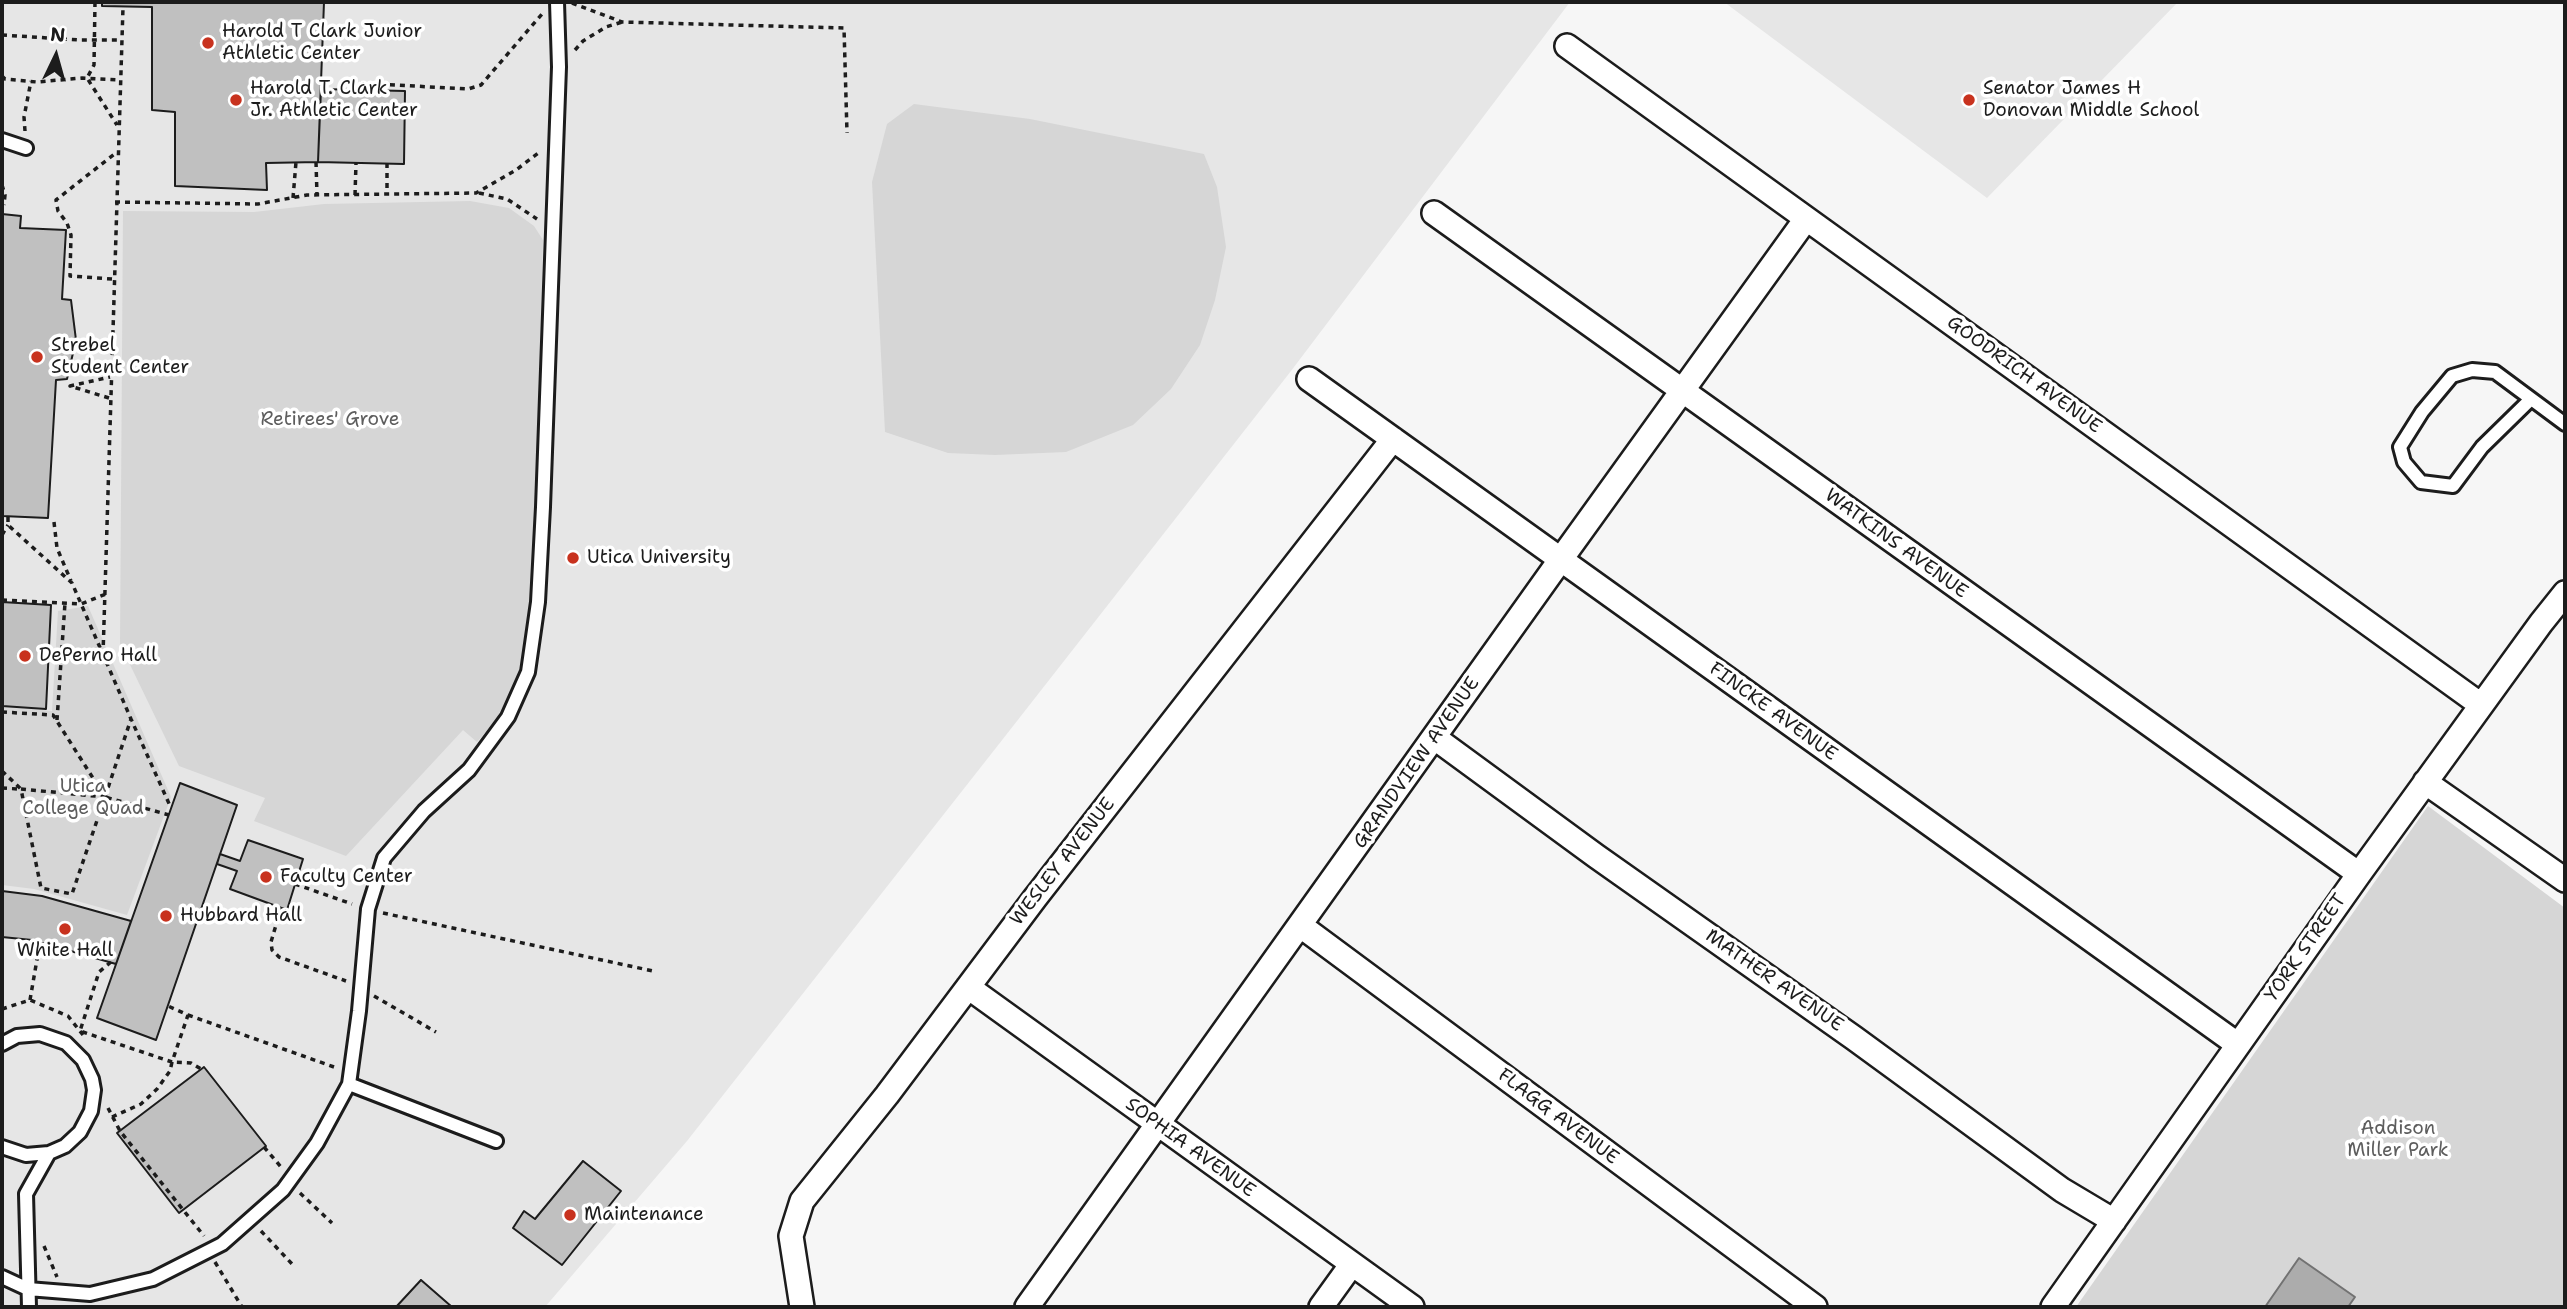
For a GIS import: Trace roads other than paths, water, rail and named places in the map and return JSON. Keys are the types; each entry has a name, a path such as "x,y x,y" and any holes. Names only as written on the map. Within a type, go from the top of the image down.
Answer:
{"street":[{"name":"GOODRICH AVENUE","path":"1567,46 2481,705"},
{"name":"WATKINS AVENUE","path":"1434,213 2359,874"},
{"name":"GRANDVIEW AVENUE","path":"1027,1307 1806,219"},
{"name":"FINCKE AVENUE","path":"1309,379 2237,1044"},
{"name":"WESLEY AVENUE","path":"802,1307 792,1258 791,1236 802,1201 887,1096 1035,898 1394,439"},
{"name":"YORK STREET","path":"2053,1307 2237,1044 2565,593"},
{"name":"MATHER AVENUE","path":"1435,738 2062,1190 2114,1222"},
{"path":"2425,782 2565,880"},
{"name":"FLAGG AVENUE","path":"1301,926 1815,1307"},
{"name":"SOPHIA AVENUE","path":"968,987 1412,1307"},
{"path":"1321,1307 1352,1264"}],"lane":[{"path":"2,1278 27,1289 90,1294 153,1279 222,1244 290,1180 317,1143 349,1084 368,909 384,858 424,811 468,770 508,717 528,672 538,602 557,132 557,2"},
{"path":"2,141 26,148"},
{"path":"2531,399 2482,447 2453,486 2421,482 2404,462 2400,447 2422,412 2452,376 2472,369 2495,372 2565,424"},
{"path":"2,1044 17,1036 40,1034 66,1043 83,1060 92,1079 93,1090 91,1111 80,1132 65,1146 49,1153 26,1155 2,1147"},
{"path":"349,1084 496,1141"},
{"path":"29,1307 26,1194 49,1153"}],"place":[{"name":"Harold T Clark Junior Athletic Center","path":"208,43"},
{"name":"Harold T. Clark Jr. Athletic Center","path":"236,100"},
{"name":"Senator James H Donovan Middle School","path":"1969,100"},
{"name":"Strebel Student Center","path":"37,357"},
{"name":"Utica University","path":"573,558"},
{"name":"DePerno Hall","path":"25,656"},
{"name":"Faculty Center","path":"266,877"},
{"name":"Hubbard Hall","path":"166,916"},
{"name":"White Hall","path":"65,929"},
{"name":"Maintenance","path":"570,1215"}],"park label":[{"name":"Retirees' Grove","path":"330,420"},
{"name":"Utica College Quad","path":"83,798"},
{"name":"Addison Miller Park","path":"2398,1140"}]}
